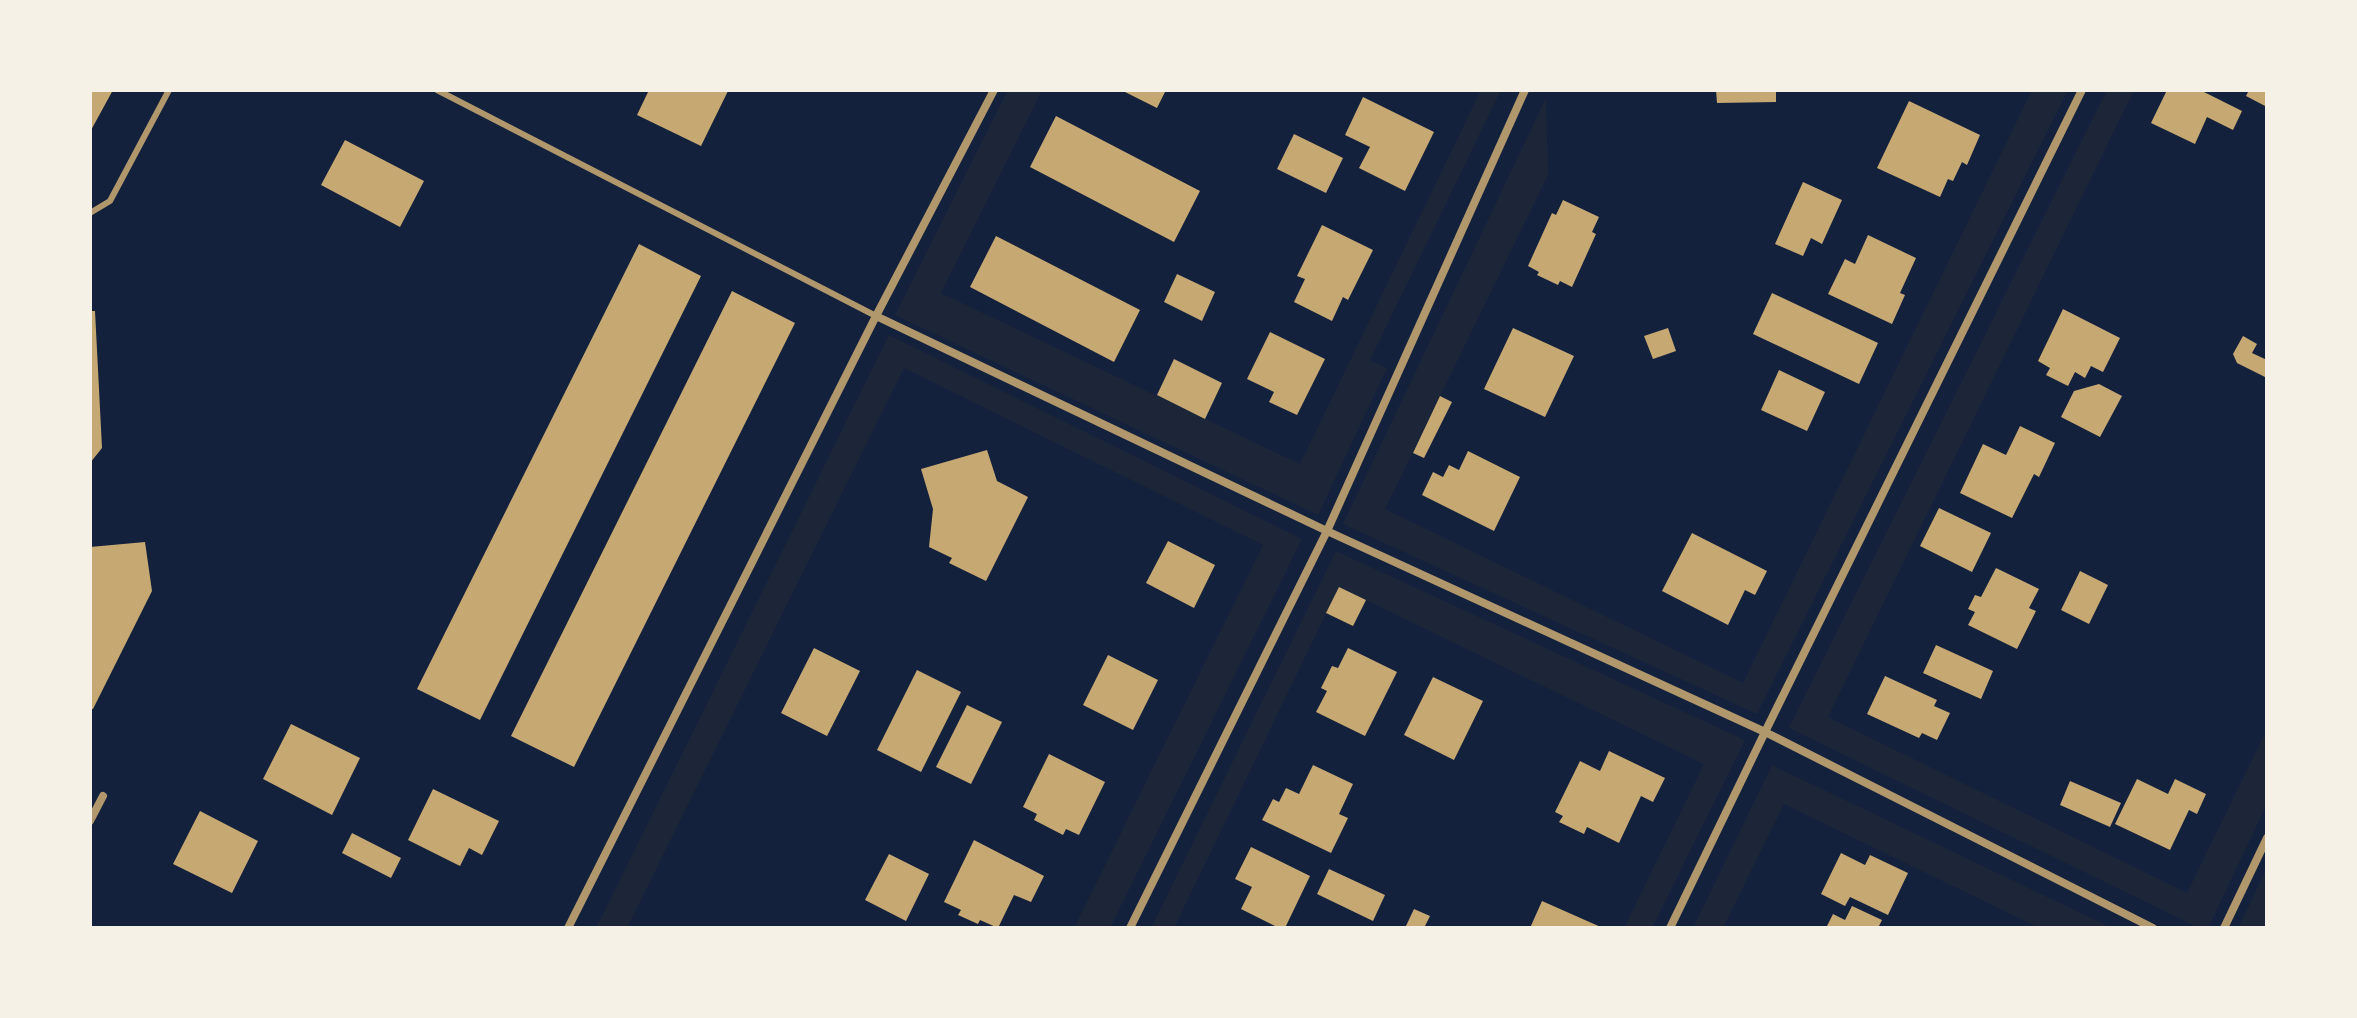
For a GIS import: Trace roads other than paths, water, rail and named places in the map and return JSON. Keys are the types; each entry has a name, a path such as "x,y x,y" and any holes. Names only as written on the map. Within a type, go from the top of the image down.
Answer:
{"street":[{"path":"568,928 876,316 994,90"},
{"path":"1130,928 1327,531 1525,90"},
{"path":"1670,928 2082,90"},
{"path":"876,316 1327,531 1765,732 2153,928"},
{"path":"90,821 103,796"},
{"path":"2224,928 2267,838"}],"lane":[{"path":"90,213 110,201 169,90"},
{"path":"437,90 876,316"}]}
